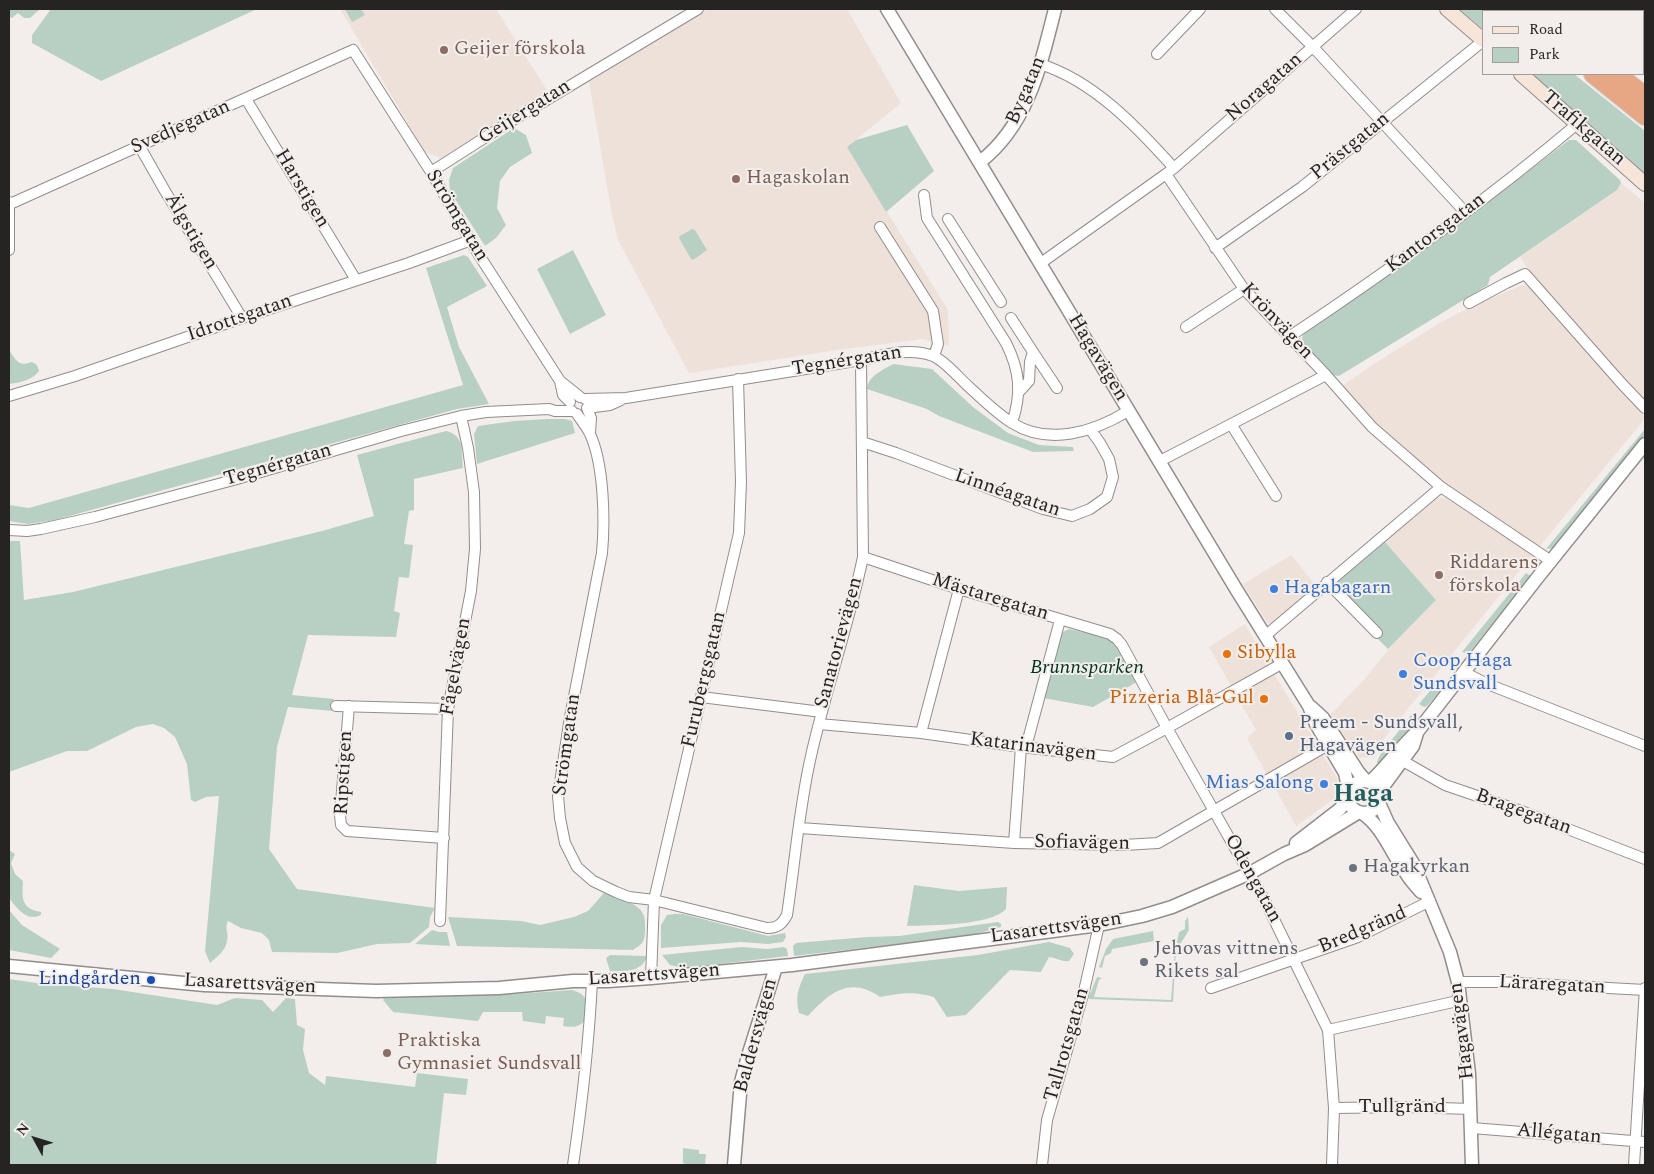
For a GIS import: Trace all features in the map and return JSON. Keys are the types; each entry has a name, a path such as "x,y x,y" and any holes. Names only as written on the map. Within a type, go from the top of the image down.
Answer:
{"highway":[{"path":"1594,75 1645,116"},
{"path":"1618,75 1645,96"}],"main road":[{"path":"1447,9 1482,39"},
{"name":"Trafikgatan","path":"1521,75 1645,184"}],"street":[{"name":"Geijergatan","path":"430,172 698,9"},
{"name":"Hagavägen","path":"887,9 1265,636 1309,706 1323,718 1345,773 1349,795"},
{"name":"Bygatan","path":"980,162 995,150 1011,130 1027,102 1055,9"},
{"path":"1157,54 1200,9"},
{"path":"1275,9 1313,47 1466,212"},
{"name":"Noragatan","path":"1040,264 1170,171 1356,9"},
{"name":"Prästgatan","path":"1215,248 1302,187 1482,41"},
{"name":"Strömgatan","path":"353,50 560,381 584,401 591,418 590,433 600,477 604,532 570,717 558,796 565,843 577,867 593,880 629,897 654,900 767,928 775,928 783,923"},
{"name":"Svedjegatan","path":"9,203 353,50"},
{"name":"Krönvägen","path":"1040,64 1060,70 1076,80 1112,107 1145,136 1170,171 1215,248 1244,289 1326,375 1372,427 1440,487 1550,561"},
{"name":"Harstigen","path":"246,99 356,280"},
{"name":"Kantorsgatan","path":"1289,337 1378,277 1466,212 1577,124"},
{"name":"Älgstigen","path":"140,146 242,318"},
{"path":"924,195 927,218 1006,343 1014,360 1019,398 1012,423"},
{"path":"9,203 9,250"},
{"path":"948,219 1001,302"},
{"path":"880,227 933,311 938,344 934,356 992,408 1012,423 1028,430 1048,434 1070,435 1090,429 1128,411"},
{"name":"Idrottsgatan","path":"9,396 75,376 409,263 471,240"},
{"path":"1469,303 1525,274 1645,408"},
{"path":"1186,327 1244,289"},
{"path":"1011,318 1057,388"},
{"name":"Tegnérgatan","path":"584,401 610,404 626,398 900,352 934,356"},
{"path":"1018,392 1029,381 1030,362 1033,352"},
{"name":"Sanatorievägen","path":"783,923 787,915 804,788 862,557 861,360"},
{"path":"1160,461 1326,375"},
{"name":"Furubergsgatan","path":"651,978 654,900 740,520 738,380"},
{"name":"Strömgatan","path":"560,381 563,395 590,433"},
{"path":"576,397 584,401 581,413 573,409 576,397"},
{"name":"Tegnérgatan","path":"9,530 27,531 95,518 401,431 461,416 486,412 549,409 560,404 573,409"},
{"name":"Fågelvägen","path":"440,921 448,709 471,591 475,550 474,492 468,448 461,416"},
{"path":"1231,424 1276,496"},
{"name":"Linnéagatan","path":"862,442 1043,509 1072,516 1090,509 1107,497 1113,477 1109,459 1090,429"},
{"path":"1418,731 1413,746 1379,797 1372,811 1360,812 1351,806 1349,795 1356,784 1368,782 1381,772 1404,743 1418,731 1550,561 1645,444"},
{"path":"1265,636 1440,487"},
{"name":"Mästaregatan","path":"862,557 959,589 1110,634 1117,638"},
{"path":"1327,582 1377,634"},
{"path":"921,733 959,589"},
{"path":"1014,843 1024,747 1060,620"},
{"name":"Odengatan","path":"1117,638 1250,873 1328,1030 1334,1108 1332,1165"},
{"name":"Katarinavägen","path":"819,724 921,733 1113,757 1283,663"},
{"path":"1464,672 1494,686 1645,746"},
{"path":"700,697 822,712"},
{"name":"Ripstigen","path":"336,706 448,709"},
{"name":"Ripstigen","path":"349,706 340,815 341,825 347,831 444,838"},
{"name":"Hagavägen","path":"1333,742 1359,774 1368,782"},
{"name":"Sofiavägen","path":"800,828 1014,843 1124,846 1158,843 1333,742"},
{"name":"Bragegatan","path":"1403,761 1445,785 1524,812 1645,859"},
{"path":"1368,782 1376,787 1379,797"},
{"name":"Lasarettsvägen","path":"1284,854 1305,835 1340,809 1349,795"},
{"name":"Hagavägen","path":"1379,797 1388,823 1414,865 1430,901 1450,952 1458,982 1467,1054 1472,1128 1472,1165"},
{"name":"Hagavägen","path":"1360,812 1370,818 1406,874 1430,901"},
{"name":"Lasarettsvägen","path":"9,966 204,985 376,991 499,988 651,978 776,967 1100,925 1142,916 1172,907 1250,873 1284,854 1305,845 1360,812"},
{"name":"Bredgränd","path":"1211,988 1358,938 1420,908 1430,901"},
{"name":"Tallrotsgatan","path":"1042,1165 1047,1120 1084,990 1100,925"},
{"name":"Baldersvägen","path":"734,1165 742,1082 748,1056 776,967"},
{"path":"573,1165 586,1069 592,981"},
{"name":"Läraregatan","path":"1458,982 1500,982 1645,990"},
{"path":"1634,1165 1641,1142 1645,990"},
{"path":"1328,1030 1453,1002 1461,1002"},
{"name":"Tullgränd","path":"1334,1108 1409,1107 1471,1109"},
{"name":"Allégatan","path":"1472,1128 1641,1142"}],"shaded area":[{"name":"Geijer förskola","path":"340,9 496,9 548,92 441,158 425,152"},
{"name":"Hagaskolan","path":"708,9 847,9 901,103 847,147 948,310 949,346 923,339 689,373 618,240 589,82"},
{"path":"1621,183 1645,203 1645,401 1541,287 1520,257 1617,190"},
{"path":"1523,285 1528,286 1644,416 1643,421 1539,547 1460,498 1374,425 1342,386 1438,324 1474,305"},
{"path":"1437,498 1445,498 1533,554 1369,757 1360,758 1330,715 1363,681 1392,645 1436,600 1385,542"},
{"path":"1291,555 1316,586 1275,623 1270,624 1243,584"},
{"path":"1245,624 1268,664 1231,686 1209,647"},
{"path":"1274,674 1317,744 1267,775 1247,738 1256,730 1236,695"},
{"path":"1322,754 1337,778 1340,789 1334,799 1296,826 1272,783"}],"green space":[{"path":"9,9 40,9 30,18 24,18 18,13 12,18 9,17"},
{"path":"51,9 257,9 101,81 32,43 32,35"},
{"path":"345,9 361,9 365,15 352,22"},
{"path":"1459,9 1496,10 1482,10 1482,28"},
{"path":"1533,75 1575,75 1645,131 1645,175"},
{"path":"907,125 934,171 886,212 847,147 856,140"},
{"path":"514,128 526,135 532,153 510,167 500,181 497,208 506,225 496,238 485,246 450,191 449,180 453,168"},
{"path":"1569,140 1576,140 1620,180 1621,183 1617,190 1490,277 1488,285 1339,376 1333,375 1303,344 1302,338 1305,331 1460,221 1468,218"},
{"path":"692,229 695,230 707,250 693,260 679,238"},
{"path":"573,250 606,315 570,334 537,269"},
{"path":"464,255 468,257 487,286 447,307 459,347 489,404 457,409 55,520 28,524 9,521 9,505 29,508 463,385 426,268"},
{"path":"9,350 18,362 24,364 32,362 37,365 39,371 30,379 9,384"},
{"path":"893,364 932,369 973,407 1008,433 1039,445 1073,447 1074,451 1033,452 939,416 927,409 867,389 873,377"},
{"path":"547,419 572,421 575,433 477,464 474,434 478,426"},
{"path":"1645,429 1645,434 1554,548 1546,549"},
{"path":"446,431 452,433 459,440 462,450 463,468 414,479 414,510 409,511 404,544 413,545 409,578 399,577 394,611 400,613 396,637 308,635 292,695 334,699 333,711 288,707 277,747 269,849 297,889 435,908 430,917 429,927 410,943 377,944 337,953 272,952 269,940 262,933 241,928 228,921 225,947 210,963 205,951 219,796 206,797 195,802 191,800 187,764 175,737 164,728 153,724 136,727 87,751 67,751 9,772 9,541 20,541 24,600 73,592 322,531 374,516 357,455"},
{"path":"1385,542 1436,600 1388,649 1376,637 1337,587 1336,583"},
{"path":"1526,573 1531,576 1468,654 1462,652"},
{"name":"Brunnsparken","path":"1069,629 1106,637 1115,642 1137,682 1093,707 1043,698 1060,638 1063,632"},
{"path":"1439,680 1445,685 1427,706 1424,707 1419,704"},
{"path":"1411,715 1415,720 1413,727 1380,767 1377,762 1380,755"},
{"path":"9,850 15,854 11,863 15,874 23,881 24,902 34,911 41,912 41,915 31,917 22,913 9,898"},
{"path":"914,885 959,891 1007,887 1006,909 998,915 974,922 907,926"},
{"path":"604,893 633,904 642,911 645,920 644,939 633,950 457,946 448,917 521,921 540,925 574,917 588,911"},
{"path":"9,910 22,925 60,949 51,958 9,950"},
{"path":"683,914 768,936 785,933 786,937 783,942 768,944 741,942 661,948 661,925 667,915"},
{"path":"1188,917 1189,930 1176,951 1173,1002 1088,999 1097,977 1102,978 1099,980 1094,997 1171,1000 1175,952 1179,932 1185,929 1185,921"},
{"path":"998,922 1001,924 1001,927 968,936 794,956 793,946 796,943 899,936"},
{"path":"432,930 447,932 450,946 415,944"},
{"path":"1153,931 1154,941 1112,949 1111,953 1105,956 1102,968 1099,967 1106,949 1113,939"},
{"path":"1049,942 1070,948 1074,954 1069,961 1049,957 1041,972 1010,970 966,1015 947,1017 934,997 927,995 907,993 880,997 869,991 850,987 824,1000 808,1016 799,1013 798,993 805,974 978,955"},
{"path":"742,947 767,949 784,947 787,949 788,956 684,968 670,965 662,955"},
{"path":"610,955 647,956 645,962 637,968 627,971 610,971 606,958"},
{"path":"9,979 44,984 113,989 217,1005 235,998 262,1000 273,1012 286,998 295,999 297,1025 305,1029 303,1050 309,1073 325,1085 326,1076 415,1087 417,1073 468,1079 466,1095 444,1093 436,1165 9,1165"},
{"path":"572,990 582,994 586,1000 587,1008 587,1018 574,1027 563,1026 564,1018 546,1016 545,1024 523,1021 522,1012 483,1012 478,1021 393,1012 383,1000 386,995 404,997 515,994"},
{"path":"683,1148 699,1150 699,1154 706,1154 705,1165 687,1165 683,1163"}],"place":[{"name":"Geijer förskola","path":"444,50"},
{"name":"Hagaskolan","path":"736,179"},
{"name":"Riddarens förskola","path":"1439,575"},
{"name":"Hagabagarn","path":"1274,589"},
{"name":"Sibylla","path":"1227,654"},
{"name":"Coop Haga Sundsvall","path":"1403,674"},
{"name":"Pizzeria Blå-Gul","path":"1264,699"},
{"name":"Preem - Sundsvall, Hagavägen","path":"1289,736"},
{"name":"Mias Salong","path":"1324,784"},
{"name":"Hagakyrkan","path":"1353,868"},
{"name":"Jehovas vittnens Rikets sal","path":"1144,962"},
{"name":"Lindgården","path":"151,980"},
{"name":"Praktiska Gymnasiet Sundsvall","path":"387,1053"}],"district":[{"name":"Haga","path":"1363,796"}]}
